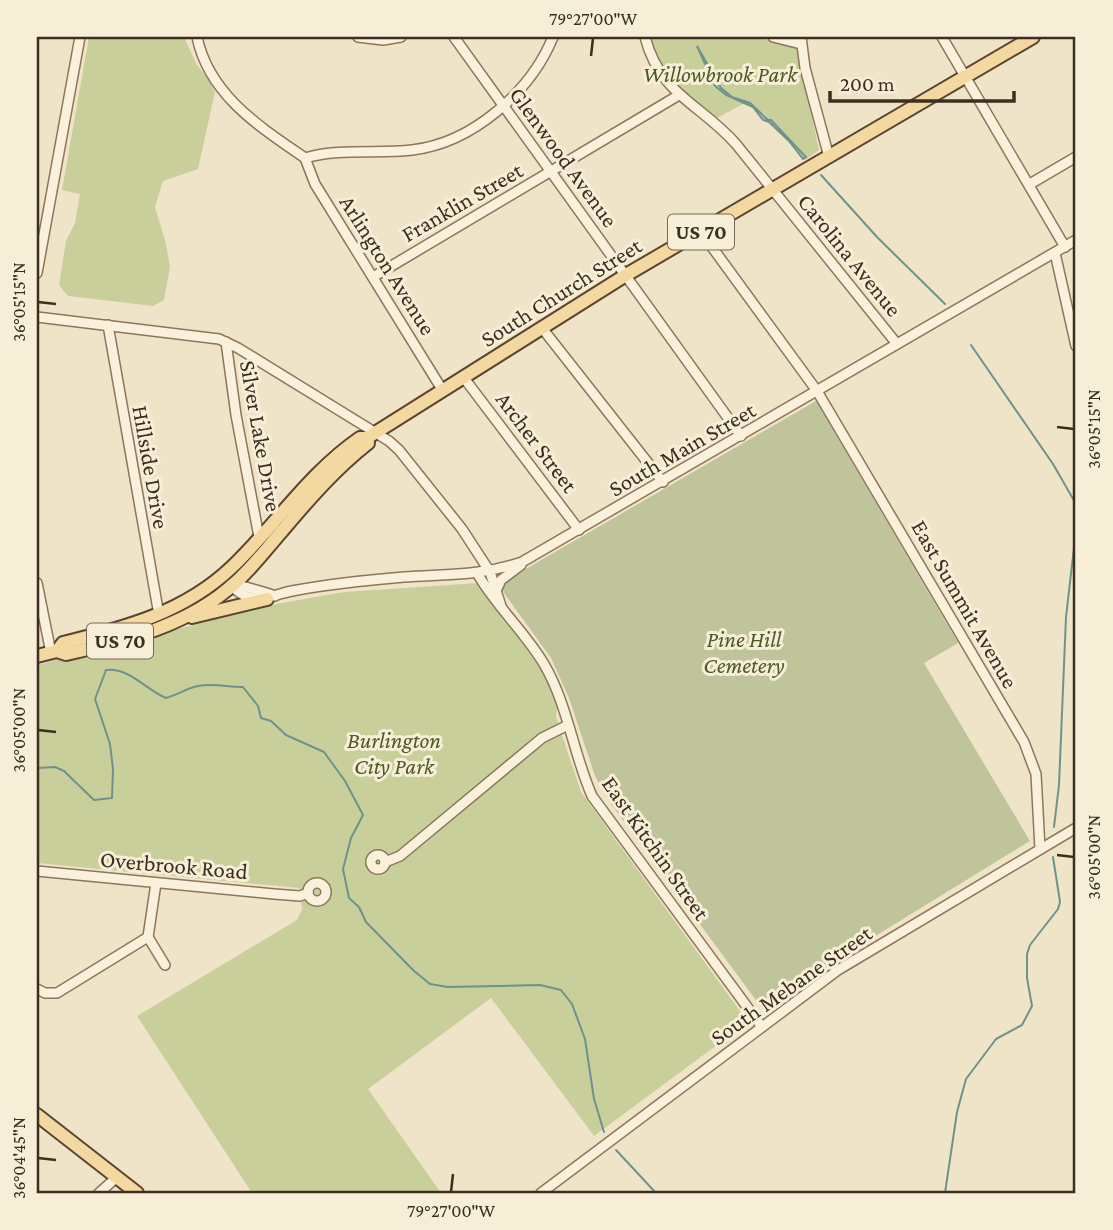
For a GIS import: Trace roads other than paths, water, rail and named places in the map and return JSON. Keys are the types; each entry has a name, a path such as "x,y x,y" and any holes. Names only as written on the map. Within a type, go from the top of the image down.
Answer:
{"main road":[{"name":"South Church Street","path":"54,652 63,643 159,615 180,613 232,567 320,470 360,438 370,436 626,275 966,77 1027,38"},
{"name":"South Church Street","path":"37,656 54,652 66,654 122,641 180,613 211,602 234,584 324,483 368,443 370,436"},
{"path":"234,584 235,572 253,553 255,541"},
{"path":"180,613 271,598"},
{"path":"37,1115 137,1193"}],"street":[{"path":"37,273 80,37"},
{"path":"197,37 204,59 233,104 252,121 305,158 336,152 416,150 467,131 503,106 535,71 553,37"},
{"path":"358,37 383,40 401,37"},
{"name":"Glenwood Avenue","path":"454,37 741,436"},
{"name":"Carolina Avenue","path":"645,37 663,77 679,95 727,133 897,344"},
{"path":"773,37 801,40 810,90 829,157"},
{"path":"942,37 1065,247"},
{"name":"Franklin Street","path":"373,277 679,95"},
{"path":"1030,184 1076,157"},
{"name":"Arlington Avenue","path":"305,158 315,184 443,391"},
{"name":"East Summit Avenue","path":"701,232 817,391 1024,742 1036,774 1040,849"},
{"name":"South Main Street","path":"271,598 341,583 490,572 528,559 1076,240"},
{"path":"1055,253 1076,346"},
{"path":"37,317 213,338 226,342"},
{"name":"Hillside Drive","path":"108,325 159,615"},
{"path":"542,327 663,482"},
{"name":"East Kitchin Street","path":"226,342 370,436 389,441 421,476 462,529 490,572 501,606"},
{"name":"Silver Lake Drive","path":"226,342 255,541"},
{"name":"Archer Street","path":"464,378 579,530"},
{"path":"496,591 501,580 528,559"},
{"name":"East Kitchin Street","path":"477,573 488,592 544,665 559,696 578,762 592,796 762,1027"},
{"path":"37,583 54,652"},
{"path":"234,584 241,595 271,598"},
{"path":"385,862 400,856 542,738 568,726"},
{"name":"South Mebane Street","path":"541,1193 838,970 1076,828"},
{"name":"Overbrook Road","path":"37,871 300,896 308,893"},
{"path":"156,883 148,937 165,965"},
{"path":"37,989 45,993 57,993 148,937"},
{"path":"99,1193 117,1177"}],"water":[{"path":"697,46 721,88 732,97 750,103 771,120 806,157 803,159 789,141 769,122 763,120 753,107 726,95 715,86"}],"waterway":[{"path":"821,175 877,237 945,304"},
{"path":"971,345 1053,464 1076,504"},
{"path":"1054,827 1059,785 1066,617 1076,530"},
{"path":"37,768 55,767 64,771 94,800 112,798 110,744 95,699 106,670 130,675 166,698 198,686 243,687 258,706 261,718 271,721 286,735 324,752 345,781 363,815 351,838 343,869 349,898 359,907 366,922 414,971 430,984 448,987 540,985 561,990 572,1004 585,1039 594,1099 604,1132"},
{"path":"945,1193 957,1112 966,1079 996,1039 1022,1025 1032,1006 1027,978 1027,954 1030,945 1058,909 1060,902 1053,857"},
{"path":"616,1150 656,1193"}],"park label":[{"name":"Willowbrook Park","path":"720,74"},
{"name":"Pine Hill Cemetery","path":"744,652"},
{"name":"Burlington City Park","path":"394,753"}]}
